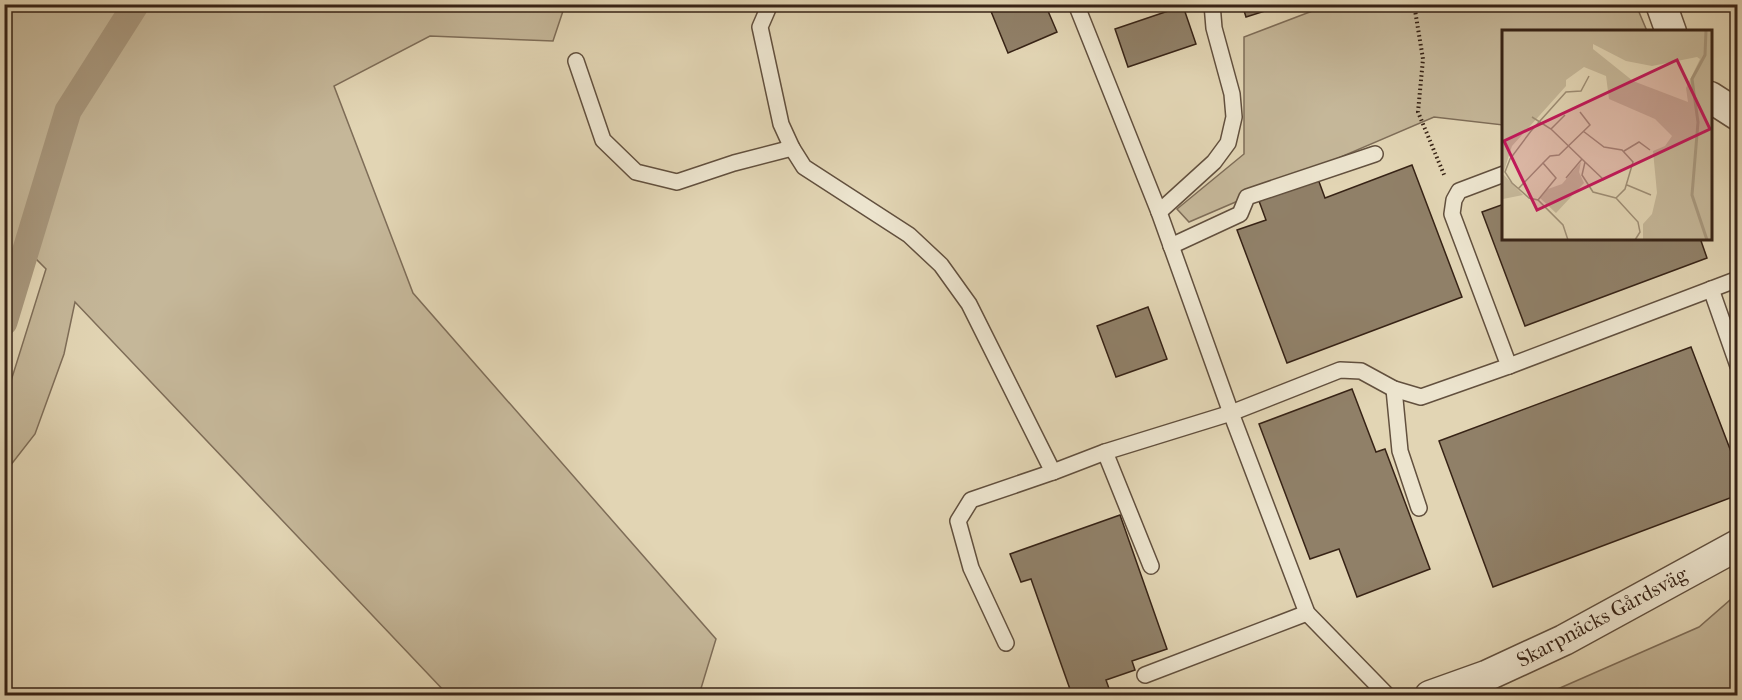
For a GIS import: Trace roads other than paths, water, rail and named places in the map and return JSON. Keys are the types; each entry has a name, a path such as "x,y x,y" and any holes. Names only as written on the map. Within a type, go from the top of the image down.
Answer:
{"street":[{"path":"1661,4 1670,30"},
{"path":"1712,98 1737,115"},
{"name":"Skarpnäcks Gårdsväg","path":"1430,696 1486,676 1564,640 1737,545"}],"lane":[{"path":"770,4 760,27 781,124 792,148 804,167 909,235 941,265 969,304 1053,472"},
{"path":"1076,4 1159,212 1307,613 1388,696"},
{"path":"1159,212 1214,162 1228,143 1234,117 1232,94 1214,28 1212,4"},
{"path":"576,61 603,140 636,172 677,182 734,163 792,148"},
{"path":"1171,246 1240,214 1247,197 1375,154"},
{"path":"1502,174 1459,191 1454,200 1452,214 1509,366"},
{"path":"1006,643 971,568 958,521 971,500 1106,452 1231,412 1340,370 1361,371 1394,389 1421,397 1737,279"},
{"path":"1711,289 1737,366"},
{"path":"1394,389 1400,451 1419,508"},
{"path":"1106,452 1150,566"},
{"path":"1145,675 1307,613"}],"waterway":[{"path":"4,322 68,111 136,4"}]}
